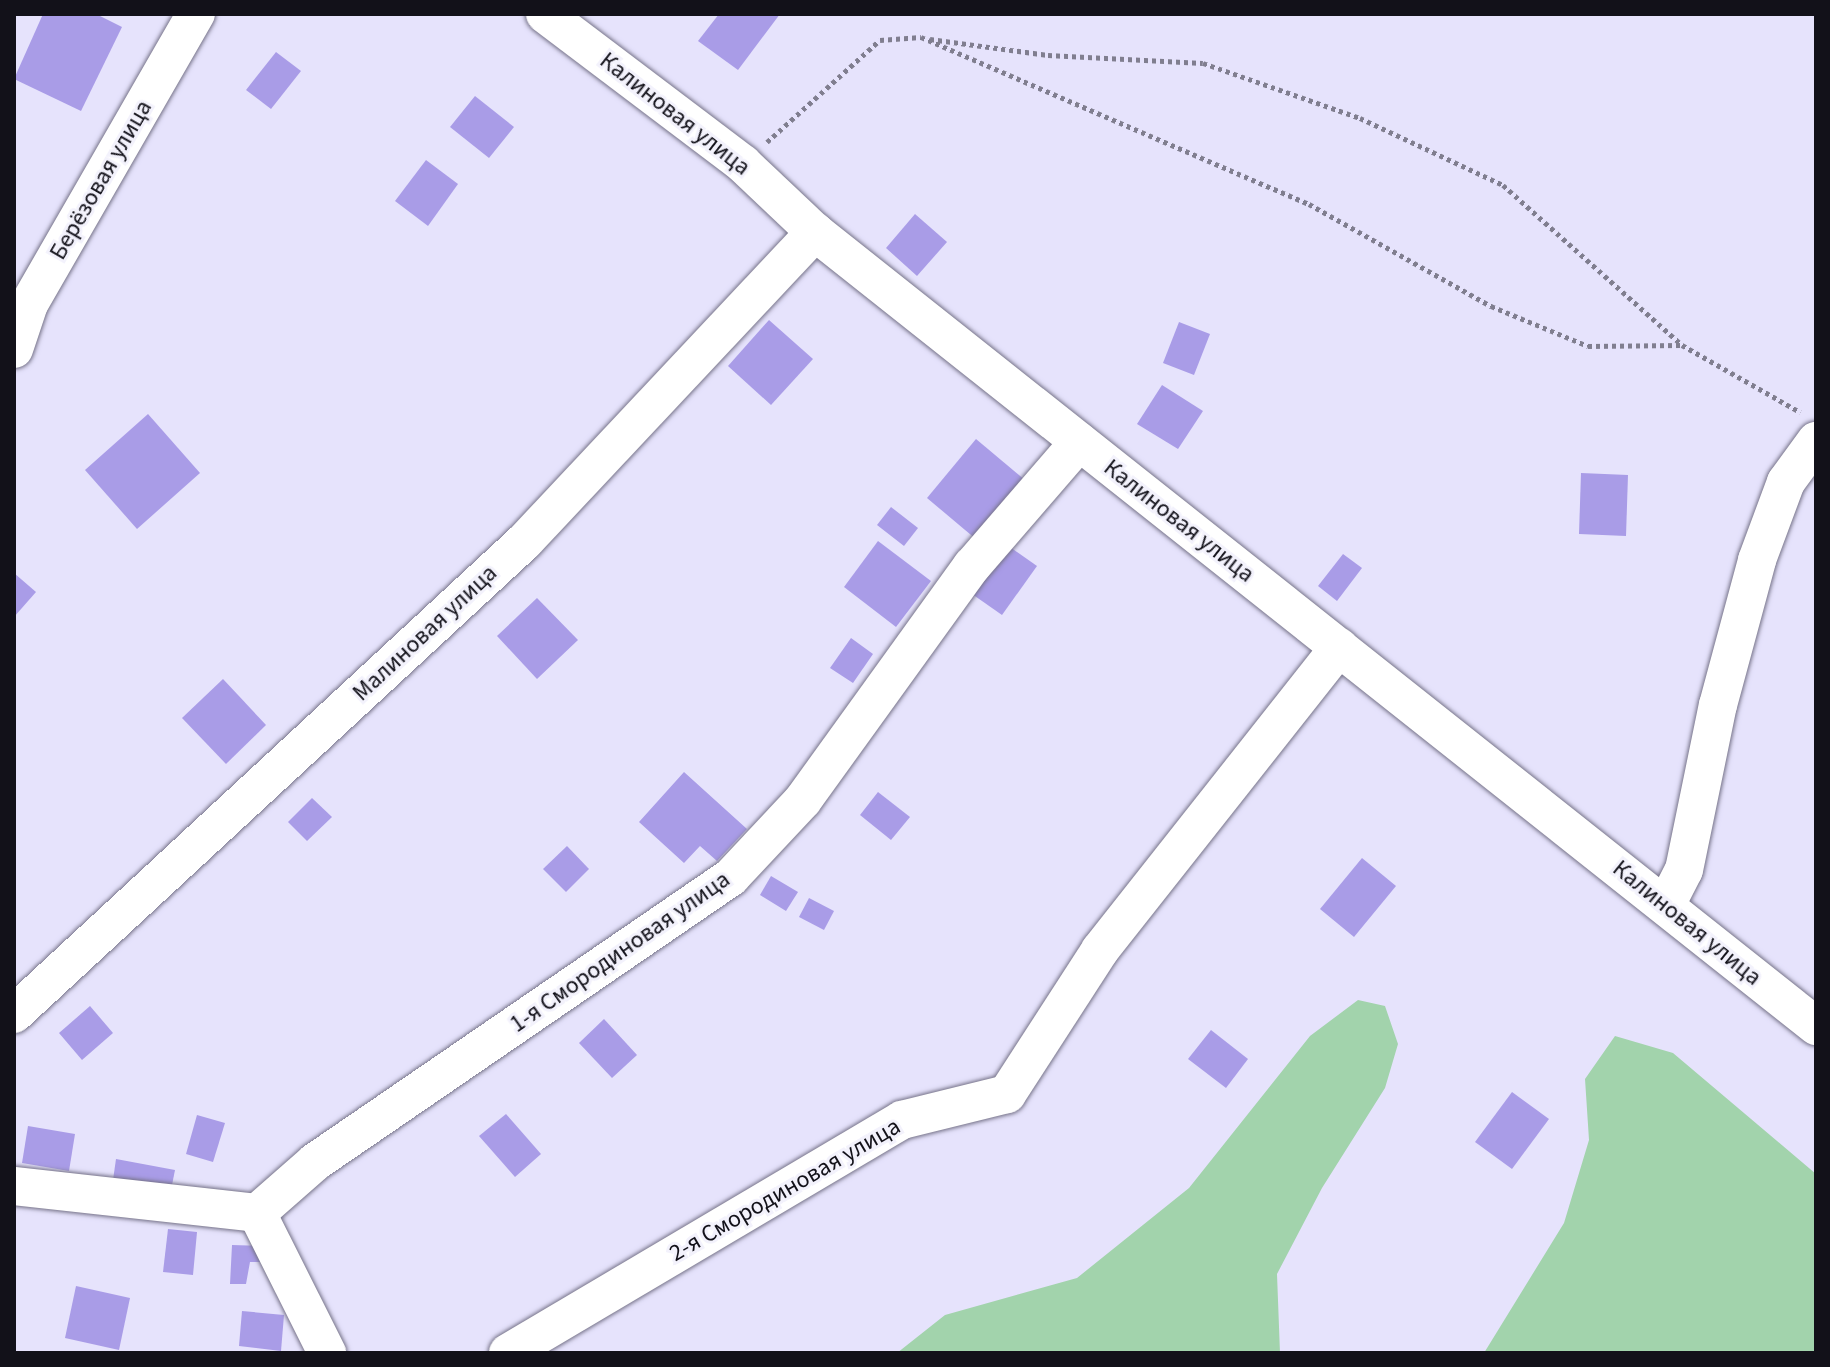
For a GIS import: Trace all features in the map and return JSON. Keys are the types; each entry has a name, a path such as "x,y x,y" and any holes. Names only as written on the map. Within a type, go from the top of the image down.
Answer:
{"street":[{"name":"Берёзовая улица","path":"14,349 29,304 196,14"},
{"name":"Калиновая улица","path":"545,14 743,164 815,232 1816,1026"},
{"name":"Малиновая улица","path":"14,1014 525,541 815,232"},
{"path":"1666,905 1684,870 1718,705 1757,560 1809,428"},
{"name":"1-я Смородиновая улица","path":"257,1213 315,1162 731,877 803,800 972,566 1079,442"},
{"name":"2-я Смородиновая улица","path":"508,1353 902,1120 1007,1094 1100,950 1339,647"},
{"path":"14,1186 257,1213 327,1353"}],"path":[{"path":"743,164 880,40 921,37 1048,55 1203,63 1360,118 1503,185 1682,345 1809,428"},
{"path":"921,37 1309,204 1491,306 1588,346 1682,345"}],"green space":[{"path":"1358,1000 1385,1006 1398,1044 1385,1088 1322,1188 1277,1274 1280,1353 897,1353 945,1315 1077,1278 1189,1188 1310,1036"},
{"path":"1615,1036 1673,1053 1816,1174 1816,1353 1484,1353 1564,1223 1589,1140 1585,1079"}],"building":[{"path":"43,14 96,14 122,27 81,111 14,79"},
{"path":"719,14 780,14 738,70 698,41"},
{"path":"276,52 301,71 271,109 246,90"},
{"path":"475,96 514,127 489,158 450,127"},
{"path":"426,160 458,184 428,226 395,201"},
{"path":"915,214 947,242 917,276 886,248"},
{"path":"769,320 813,359 771,405 728,366"},
{"path":"1179,322 1210,334 1194,375 1163,363"},
{"path":"1162,385 1203,411 1178,449 1137,424"},
{"path":"148,414 200,473 137,529 85,470"},
{"path":"976,439 1026,481 977,540 927,498"},
{"path":"1581,473 1628,475 1626,536 1579,534"},
{"path":"891,507 918,528 904,546 877,525"},
{"path":"878,541 931,581 896,627 844,587"},
{"path":"1007,545 1037,566 1002,615 972,594"},
{"path":"1343,554 1362,568 1337,601 1318,586"},
{"path":"14,573 36,592 14,617"},
{"path":"537,598 578,640 537,679 497,636"},
{"path":"851,638 873,654 853,683 830,668"},
{"path":"223,679 266,725 226,764 182,718"},
{"path":"684,772 747,829 717,861 700,846 684,863 639,822"},
{"path":"878,792 910,817 891,840 860,815"},
{"path":"312,798 332,817 307,841 288,822"},
{"path":"567,846 589,869 566,892 543,869"},
{"path":"1362,858 1396,886 1354,937 1320,909"},
{"path":"771,876 798,892 786,911 760,895"},
{"path":"809,898 834,911 824,930 799,917"},
{"path":"90,1006 113,1033 82,1060 59,1033"},
{"path":"604,1019 637,1055 612,1078 579,1043"},
{"path":"1211,1030 1248,1059 1226,1088 1188,1059"},
{"path":"1512,1092 1549,1119 1512,1169 1475,1142"},
{"path":"506,1114 541,1154 515,1177 479,1136"},
{"path":"197,1115 225,1123 213,1162 186,1154"},
{"path":"28,1126 75,1134 69,1171 22,1163"},
{"path":"116,1159 175,1170 171,1190 113,1180"},
{"path":"168,1229 197,1232 193,1275 163,1272"},
{"path":"232,1245 260,1246 260,1262 250,1262 246,1284 230,1284"},
{"path":"76,1286 130,1298 119,1350 65,1338"},
{"path":"242,1311 284,1315 281,1351 239,1346"}]}
